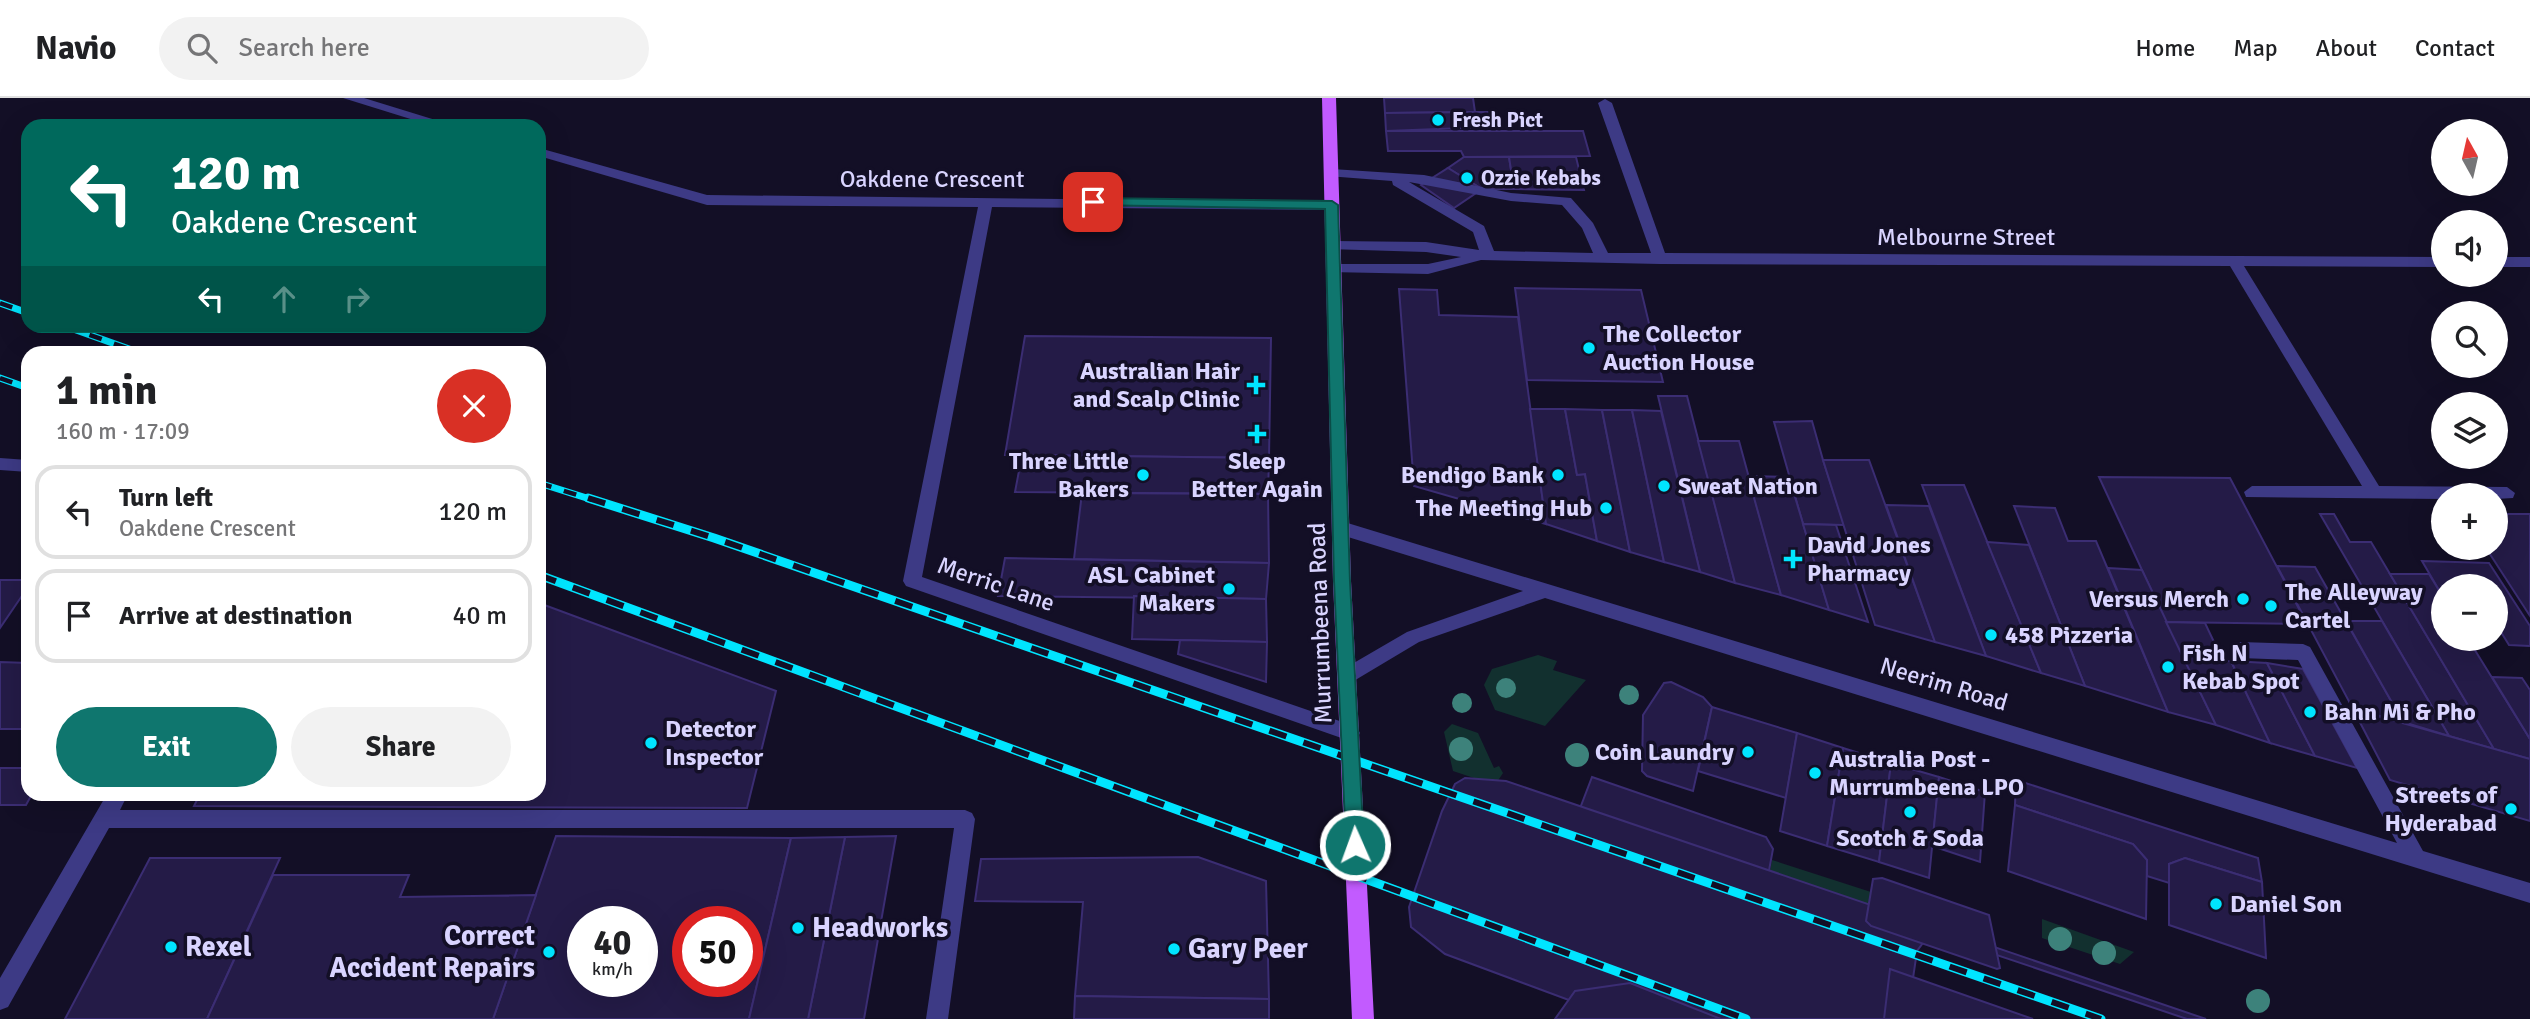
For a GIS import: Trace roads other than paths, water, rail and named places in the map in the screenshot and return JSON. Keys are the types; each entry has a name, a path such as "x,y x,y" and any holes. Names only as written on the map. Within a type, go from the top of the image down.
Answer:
{"main road":[{"name":"Murrumbeena Road","path":"1329,98 1341,528 1363,1019"}],"street":[{"path":"350,98 423,119"},
{"path":"1605,103 1660,259"},
{"name":"Oakdene Crescent","path":"546,154 706,200 1332,205"},
{"path":"1332,173 1393,180 1424,179 1511,197 1566,201 1588,226 1603,258"},
{"path":"1393,180 1479,229 1488,256"},
{"name":"Merric Lane","path":"986,201 912,581 1350,733"},
{"name":"Melbourne Street","path":"1333,246 1426,247 1488,256 1660,259 2431,262"},
{"name":"Melbourne Street","path":"1334,269 1428,269 1488,256"},
{"path":"2234,261 2374,492"},
{"path":"2508,262 2530,262"},
{"path":"0,464 21,466"},
{"path":"2252,492 2431,492"},
{"name":"Neerim Road","path":"1341,528 2530,892"},
{"path":"1348,677 1413,637 1547,590"},
{"path":"2241,650 2303,652 2416,857"},
{"path":"0,999 114,801"},
{"path":"104,819 965,819 937,1019"}],"railway":[{"path":"0,303 21,310"},
{"path":"84,333 121,346"},
{"path":"0,378 21,386"},
{"path":"546,485 593,500"},
{"path":"588,498 714,538 2101,1019"},
{"path":"546,578 1746,1019"}],"place":[{"name":"Fresh Pict","path":"1438,120"},
{"name":"Ozzie Kebabs","path":"1467,178"},
{"name":"The Collector Auction House","path":"1589,348"},
{"name":"Australian Hair and Scalp Clinic","path":"1256,385"},
{"name":"Sleep Better Again","path":"1257,434"},
{"name":"Three Little Bakers","path":"1143,475"},
{"name":"Bendigo Bank","path":"1558,475"},
{"name":"Sweat Nation","path":"1664,486"},
{"name":"The Meeting Hub","path":"1606,508"},
{"name":"David Jones Pharmacy","path":"1793,559"},
{"name":"ASL Cabinet Makers","path":"1229,589"},
{"name":"Versus Merch","path":"2243,599"},
{"name":"The Alleyway Cartel","path":"2271,606"},
{"name":"458 Pizzeria","path":"1991,635"},
{"name":"Fish N Kebab Spot","path":"2168,667"},
{"name":"Bahn Mi & Pho","path":"2310,712"},
{"name":"Detector Inspector","path":"651,743"},
{"name":"Coin Laundry","path":"1748,752"},
{"name":"Australia Post - Murrumbeena LPO","path":"1815,773"},
{"name":"Streets of Hyderabad","path":"2511,809"},
{"name":"Scotch & Soda","path":"1910,812"},
{"name":"Daniel Son","path":"2216,904"},
{"name":"Headworks","path":"798,928"},
{"name":"Rexel","path":"171,947"},
{"name":"Gary Peer","path":"1174,949"},
{"name":"Correct Accident Repairs","path":"549,952"}]}
